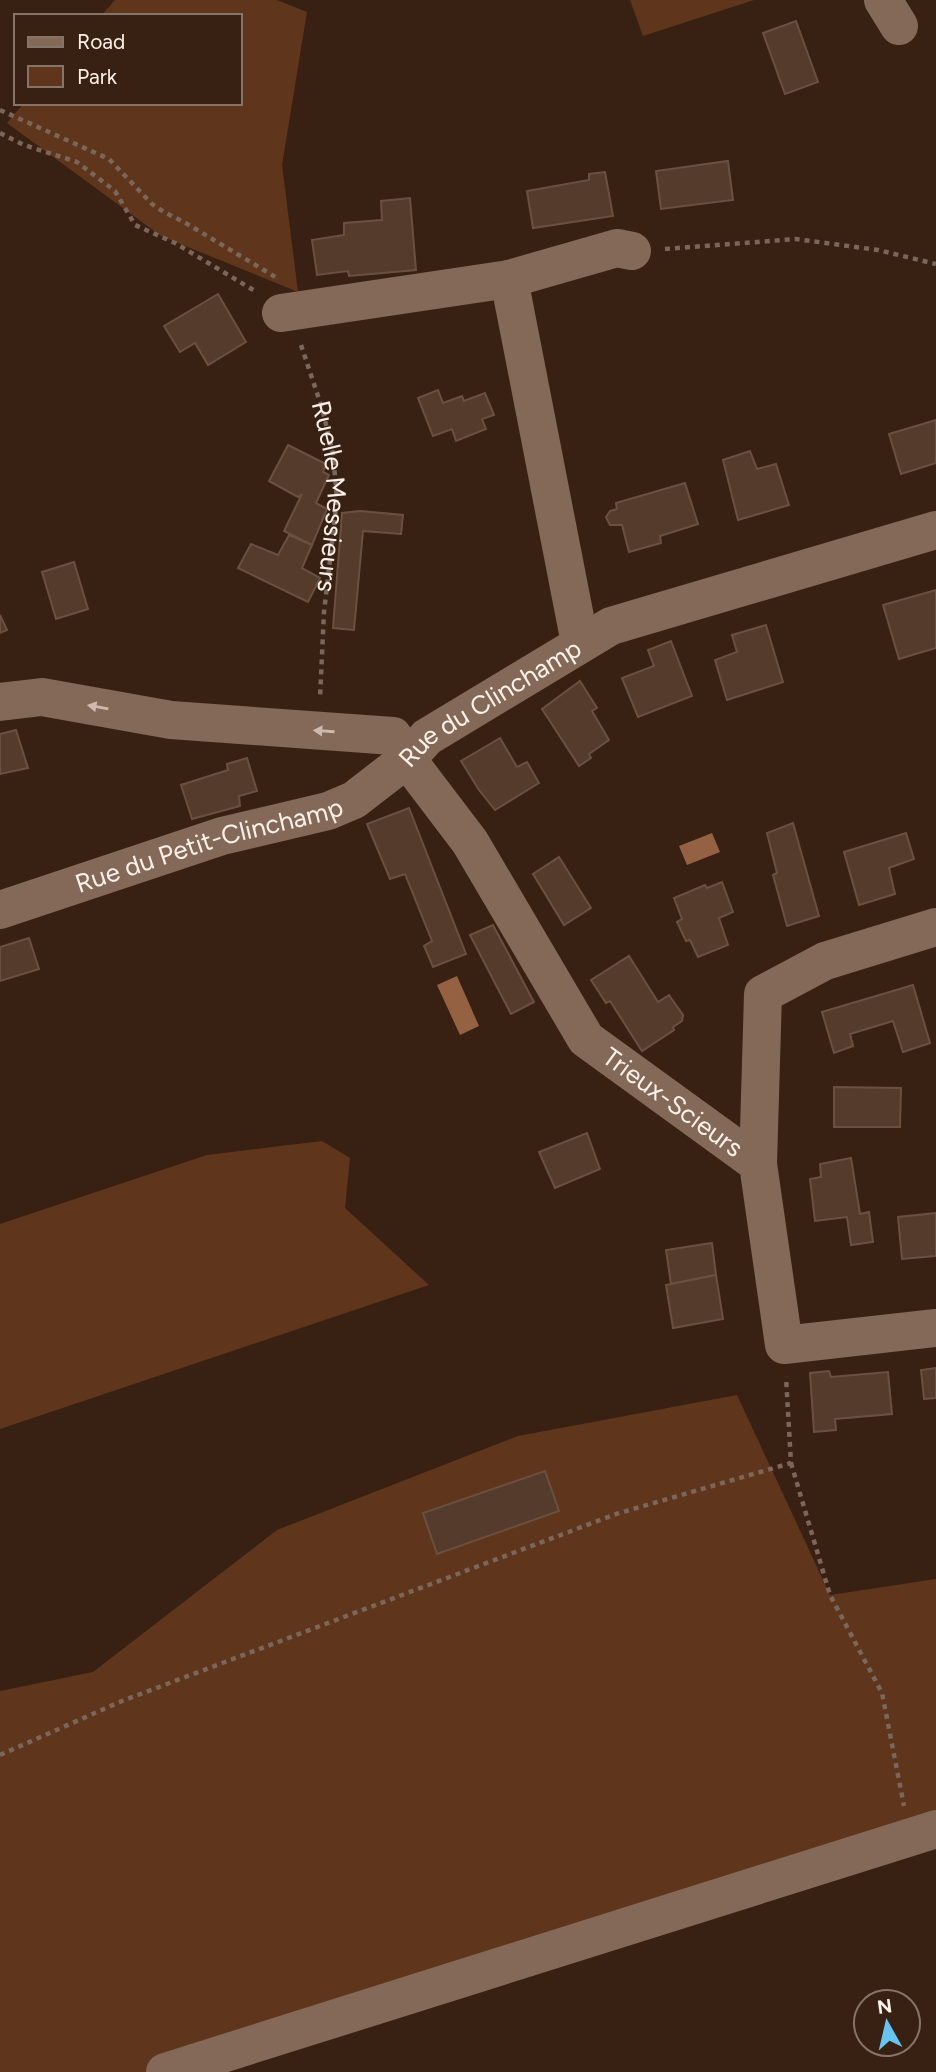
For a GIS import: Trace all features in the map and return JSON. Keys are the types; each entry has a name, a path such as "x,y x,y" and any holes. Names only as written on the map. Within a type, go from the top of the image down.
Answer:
{"street":[{"path":"296,312 509,279 617,248 632,251"},
{"path":"509,279 580,643"},
{"name":"Rue du Clinchamp","path":"0,702 42,697 171,720 393,736 407,759 427,737 611,626 936,530"},
{"name":"Rue du Petit-Clinchamp","path":"0,910 222,836 328,811 354,800 407,759"},
{"name":"Trieux-Scieurs","path":"407,759 470,842 586,1039 758,1164 784,1345"},
{"path":"758,1164 763,994 825,961 936,927"},
{"path":"784,1345 936,1328"},
{"path":"165,2072 923,1833"}],"path":[{"name":"Ruelle Messieurs","path":"0,110 109,159 152,204 273,275 296,312 299,341 322,408 333,454 337,499 324,611 319,730"},
{"name":"Ruelle Messieurs","path":"0,133 24,145 77,162 115,191 135,225 175,243 296,312"},
{"path":"632,251 796,239 878,250 936,264"},
{"path":"784,1345 791,1463 830,1595 882,1693 923,1833"},
{"path":"0,1755 122,1701 616,1514 791,1463"}],"green space":[{"path":"115,0 277,0 307,12 282,165 298,292 161,236 7,123 22,105 242,105 242,14 103,14"},
{"path":"630,0 754,0 643,36"},
{"path":"322,1141 350,1158 345,1208 429,1285 0,1429 0,1224 207,1155"},
{"path":"737,1395 830,1595 936,1579 936,1838 181,2072 0,2072 0,1691 93,1672 277,1530 518,1436"}],"shaded area":[{"path":"712,833 720,852 687,865 679,846"},
{"path":"457,976 479,1026 460,1035 437,985"}],"building":[{"path":"796,21 818,82 785,94 763,33"},
{"path":"728,161 733,200 661,209 656,171"},
{"path":"605,172 613,216 533,228 527,191 589,180 589,174"},
{"path":"410,198 416,270 349,276 348,271 317,275 312,240 344,235 344,223 382,220 381,201"},
{"path":"218,294 246,342 208,365 195,343 180,352 164,326"},
{"path":"438,390 443,403 462,396 464,401 485,393 494,415 482,419 486,429 456,441 452,429 433,436 418,398"},
{"path":"936,420 936,463 901,474 889,434"},
{"path":"288,445 326,464 323,472 329,475 316,503 327,509 312,545 284,531 302,494 298,497 269,481"},
{"path":"750,451 757,469 776,464 789,505 738,520 723,460"},
{"path":"685,483 698,524 660,536 661,543 629,552 622,525 610,525 606,517 610,511 617,509 616,503"},
{"path":"360,511 403,515 401,534 363,531 354,630 333,628 342,513"},
{"path":"289,535 312,545 302,568 320,578 308,602 238,568 251,544 278,555"},
{"path":"74,562 88,609 56,619 42,572"},
{"path":"936,590 936,648 899,659 883,605"},
{"path":"0,615 7,630 0,633"},
{"path":"766,625 783,682 727,700 715,660 737,652 732,635"},
{"path":"671,641 692,696 638,717 622,678 654,666 648,650"},
{"path":"580,681 597,708 592,711 609,740 589,754 591,758 579,766 542,709"},
{"path":"16,730 28,768 0,774 0,734"},
{"path":"500,738 517,767 527,762 539,783 495,810 461,761"},
{"path":"247,758 257,791 239,796 240,806 192,819 181,785 228,770 227,764"},
{"path":"409,808 466,954 433,967 424,946 432,941 405,874 390,879 367,824"},
{"path":"793,823 819,916 787,926 773,875 777,873 767,833"},
{"path":"906,833 914,859 889,868 895,894 859,905 844,852"},
{"path":"559,857 591,908 564,925 533,874"},
{"path":"722,882 733,912 719,918 728,945 698,957 677,922 682,919 674,898 705,885 707,888"},
{"path":"493,925 534,1002 511,1014 470,935"},
{"path":"29,938 39,969 0,981 0,947"},
{"path":"629,956 658,1002 669,995 683,1015 682,1021 673,1027 674,1030 642,1051 610,1001 606,1003 591,980"},
{"path":"913,985 930,1043 903,1052 893,1021 850,1034 853,1046 834,1053 822,1012"},
{"path":"834,1087 901,1088 900,1127 834,1127"},
{"path":"587,1133 600,1169 555,1188 539,1152"},
{"path":"851,1158 860,1214 869,1212 873,1242 851,1245 847,1217 815,1221 810,1179 821,1177 820,1164"},
{"path":"936,1213 936,1256 902,1259 898,1217"},
{"path":"712,1243 716,1275 671,1284 666,1250"},
{"path":"716,1275 723,1319 673,1328 666,1285"},
{"path":"936,1368 936,1398 924,1399 921,1370"},
{"path":"829,1371 831,1377 888,1372 892,1414 835,1419 836,1430 814,1432 810,1373"},
{"path":"545,1471 559,1511 437,1554 423,1513"}]}
